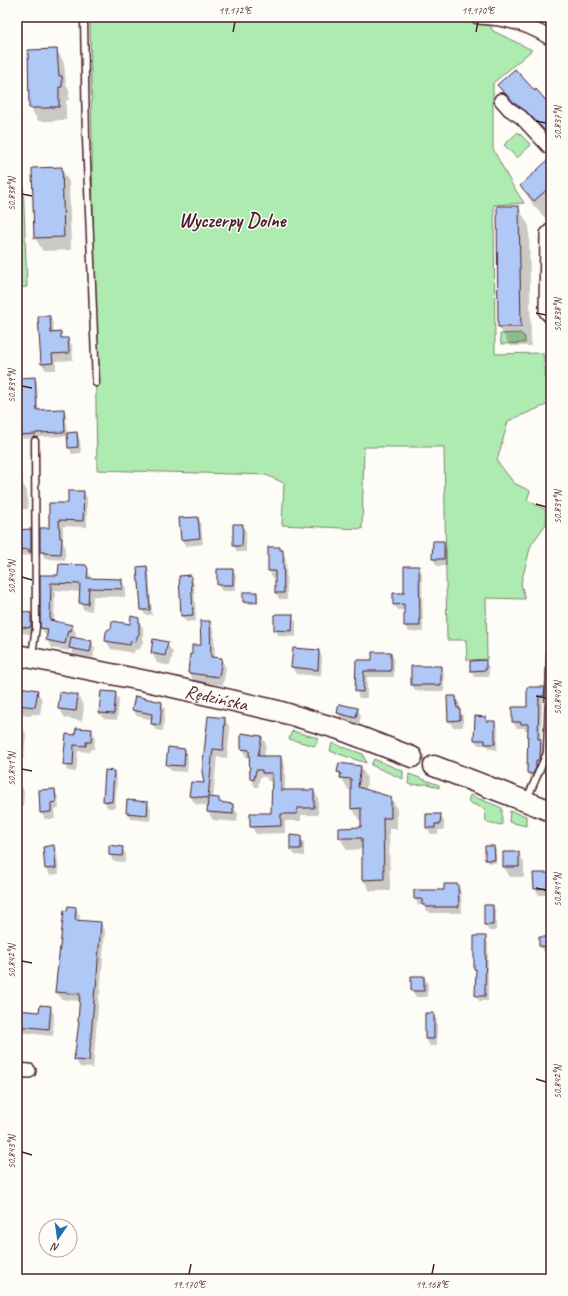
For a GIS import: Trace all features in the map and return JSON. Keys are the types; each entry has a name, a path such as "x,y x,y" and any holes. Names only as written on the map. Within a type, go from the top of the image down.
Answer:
{"main road":[{"name":"Rędzińska","path":"24,656 151,682 278,711 339,730 412,757 416,766 425,770 434,766 526,801"},
{"path":"526,801 551,811"}],"street":[{"path":"478,17 505,18 529,27 551,39"},
{"path":"501,100 509,109 521,117 551,149"},
{"path":"551,230 547,234 546,312 551,317"}],"lane":[{"path":"84,17 86,139 96,383"},
{"path":"24,656 36,627 35,441"},
{"path":"526,801 547,753 551,635"}],"green space":[{"path":"90,17 448,17 448,22 489,23 493,31 532,50 493,83 493,149 511,183 524,203 494,205 495,354 543,353 546,379 551,382 551,403 508,421 497,461 514,483 530,491 527,500 546,510 546,524 531,545 521,583 525,599 486,598 487,659 467,660 466,640 447,640 444,447 364,447 362,529 282,525 284,483 266,475 97,470"},
{"path":"17,23 27,287 17,288"},
{"path":"518,132 531,145 517,158 504,145"},
{"path":"520,333 525,337 525,343 501,344 500,334"},
{"path":"292,731 318,738 315,746 289,739"},
{"path":"332,743 363,754 366,763 330,751"},
{"path":"374,759 403,771 403,779 371,765"},
{"path":"409,774 439,785 439,788 428,784 408,784"},
{"path":"470,795 502,808 502,825 486,822 485,809 468,802"},
{"path":"510,811 526,816 526,826 509,822"}],"building":[{"path":"57,49 59,76 62,76 62,87 59,87 59,107 29,108 28,50"},
{"path":"515,69 551,106 551,137 527,112 514,103 497,85"},
{"path":"551,157 551,186 534,201 520,186"},
{"path":"62,167 64,237 34,238 32,168"},
{"path":"497,206 519,206 521,327 498,327"},
{"path":"38,316 50,316 51,333 61,332 61,338 68,338 69,353 52,354 53,363 41,364"},
{"path":"35,377 37,410 64,409 65,432 20,435 18,409 20,409 19,378"},
{"path":"77,432 78,447 68,448 67,433"},
{"path":"68,491 84,491 83,521 59,520 60,538 62,538 61,554 40,552 40,528 49,528 49,503 68,503"},
{"path":"198,517 200,538 181,540 179,518"},
{"path":"233,524 243,524 242,546 233,546"},
{"path":"31,529 31,552 29,552 29,549 17,550 17,530"},
{"path":"433,541 444,541 444,559 432,559"},
{"path":"268,547 280,547 280,550 283,550 284,593 275,593 275,571 268,571"},
{"path":"59,564 86,565 88,569 87,578 122,579 122,589 89,588 88,604 79,603 80,584 51,583 50,620 72,625 71,631 68,630 65,644 46,640 48,629 40,628 40,575 58,575"},
{"path":"147,566 150,610 141,610 137,567"},
{"path":"404,566 419,566 420,626 404,626 404,604 393,605 393,593 404,593"},
{"path":"217,569 233,569 233,585 217,585"},
{"path":"191,575 193,615 181,616 179,576"},
{"path":"243,592 257,592 257,602 243,602"},
{"path":"17,610 31,613 31,627 17,626"},
{"path":"293,614 292,631 274,630 274,615"},
{"path":"131,616 139,618 139,634 135,642 131,641 130,645 105,641 106,632 108,629 111,629 112,621 130,624"},
{"path":"200,621 210,621 211,657 222,658 219,677 188,673 190,654 192,654 192,645 201,645"},
{"path":"71,637 92,641 90,652 69,648"},
{"path":"153,639 168,642 165,656 151,653"},
{"path":"293,648 319,650 318,670 291,667"},
{"path":"372,652 391,652 391,671 364,671 363,692 355,691 356,660 372,660"},
{"path":"486,660 486,670 470,671 470,661"},
{"path":"411,666 441,666 441,685 411,685"},
{"path":"19,687 38,690 35,707 17,705"},
{"path":"527,687 545,687 544,696 539,696 538,739 541,739 540,757 539,760 536,760 536,768 533,774 527,773 528,724 512,722 512,707 527,707"},
{"path":"101,691 116,692 114,714 99,713"},
{"path":"60,692 78,695 76,711 58,709"},
{"path":"135,696 162,702 160,725 151,724 152,714 132,710"},
{"path":"447,696 456,696 457,708 460,708 460,720 448,721"},
{"path":"339,704 358,708 356,718 337,713"},
{"path":"208,716 225,718 223,750 213,749 208,797 219,798 219,802 233,804 233,814 207,812 208,798 189,796 191,782 204,783 202,771"},
{"path":"475,716 486,717 486,721 495,721 495,744 485,744 485,740 474,740"},
{"path":"76,728 92,729 91,742 86,742 86,746 74,745 73,766 63,765 66,734 75,735"},
{"path":"241,733 262,736 258,756 281,756 281,790 314,790 314,808 297,808 297,814 281,814 281,826 250,827 250,813 271,813 272,773 262,773 262,770 256,770 254,780 250,779 249,750 241,749"},
{"path":"168,747 185,749 184,766 166,765"},
{"path":"339,763 361,766 358,787 391,797 391,818 383,818 384,879 362,880 362,838 339,838 339,828 361,827 361,808 351,809 351,779 340,778 341,773 337,772"},
{"path":"105,770 114,771 112,802 103,801"},
{"path":"55,789 56,802 51,803 51,812 40,813 39,790"},
{"path":"127,800 148,802 147,815 126,813"},
{"path":"426,814 441,814 440,824 435,824 435,828 426,828"},
{"path":"290,835 301,836 301,849 290,849"},
{"path":"54,845 56,868 45,869 43,847"},
{"path":"109,845 123,847 122,856 109,855"},
{"path":"485,846 494,846 495,860 485,860"},
{"path":"503,852 519,852 519,867 503,867"},
{"path":"533,873 551,873 551,888 534,889"},
{"path":"444,884 458,884 459,907 426,907 425,905 422,905 422,899 414,899 414,890 444,890"},
{"path":"484,905 493,905 493,925 484,925"},
{"path":"68,906 76,907 75,920 101,922 89,1061 74,1060 79,1022 80,994 55,992 64,910 67,911"},
{"path":"474,936 486,936 485,996 475,996 476,969 474,969"},
{"path":"539,937 551,937 551,947 539,946"},
{"path":"411,976 424,976 424,991 411,991"},
{"path":"40,1005 51,1006 49,1029 17,1026 17,1010 39,1012"},
{"path":"425,1013 434,1013 434,1039 425,1039"}],"district":[{"name":"Wyczerpy Dolne","path":"232,220"}]}
